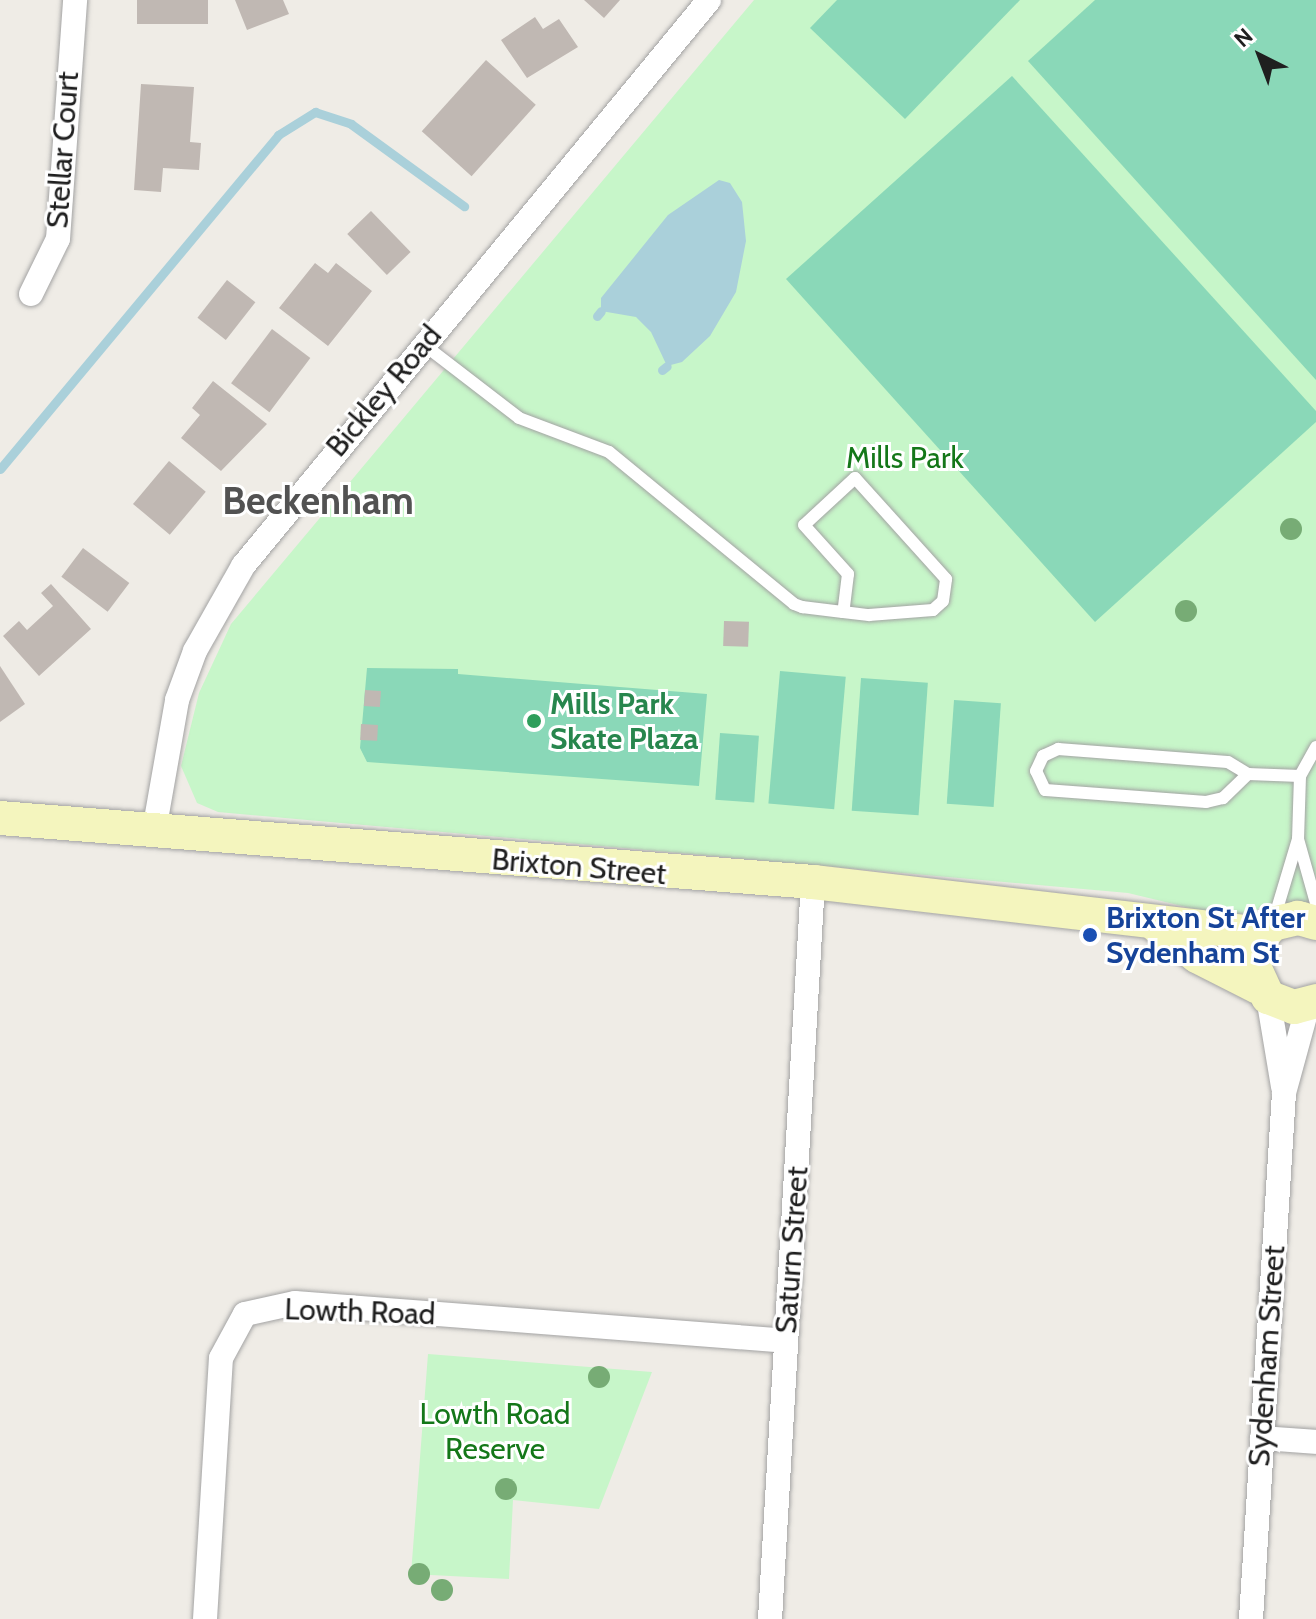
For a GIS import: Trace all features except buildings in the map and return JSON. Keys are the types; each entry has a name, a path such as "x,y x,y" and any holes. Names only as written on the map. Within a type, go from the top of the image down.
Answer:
{"main road":[{"name":"Brixton Street","path":"0,818 813,882 1002,901 1157,926 1267,929 1298,918 1316,923"},
{"name":"Brixton Street","path":"1157,926 1197,956 1263,992 1312,1003"},
{"path":"1263,992 1251,960 1267,929"}],"street":[{"name":"Stellar Court","path":"31,294 58,239 75,0"},
{"name":"Bickley Road","path":"154,831 170,724 212,616 243,566 709,0"},
{"name":"Saturn Street","path":"770,1619 813,882"},
{"name":"Sydenham Street","path":"1263,992 1284,1093"},
{"name":"Sydenham Street","path":"1251,1619 1284,1093 1312,1003"},
{"name":"Lowth Road","path":"205,1619 221,1358 245,1314 295,1303 786,1341"},
{"path":"1262,1438 1316,1442"}],"lane":[{"path":"423,344 519,418 609,452 787,599 843,612 923,613 943,601 946,579 855,478 804,525 848,574 843,612"},
{"path":"1267,929 1298,839 1300,776 1316,747"},
{"path":"1248,774 1223,798 1206,802 1045,790 1036,771 1043,756 1058,749 1228,762 1248,774 1300,776"},
{"path":"1298,839 1316,903"}],"green space":[{"name":"Mills Park","path":"754,0 1316,0 1316,908 1264,903 1253,914 1211,913 1128,893 218,812 197,803 181,766 199,693 231,624"},
{"path":"837,0 1020,0 905,119 810,28"},
{"path":"1095,0 1316,0 1316,380 1028,61"},
{"path":"1012,76 1316,411 1316,422 1095,622 786,279"},
{"name":"Mills Park Skate Plaza","path":"367,668 458,669 458,674 707,694 699,786 367,762 360,748"},
{"path":"780,671 846,677 834,809 768,803"},
{"path":"861,678 928,683 919,815 852,811"},
{"path":"954,700 1001,703 994,807 947,804"},
{"path":"720,733 759,736 754,803 715,800"},
{"name":"Lowth Road Reserve","path":"428,1354 652,1372 599,1509 513,1500 509,1579 411,1574"}],"water":[{"path":"719,180 730,183 742,202 746,241 736,292 710,336 682,362 667,366 651,332 636,317 601,311 601,298 668,215"}],"waterway":[{"path":"0,469 278,135 315,112 351,124 464,206"},
{"path":"597,316 601,311"},
{"path":"662,370 667,366"}],"place":[{"name":"Mills Park Skate Plaza","path":"534,721"},
{"name":"Brixton St After Sydenham St","path":"1090,935"}],"district":[{"name":"Beckenham","path":"318,501"}]}
